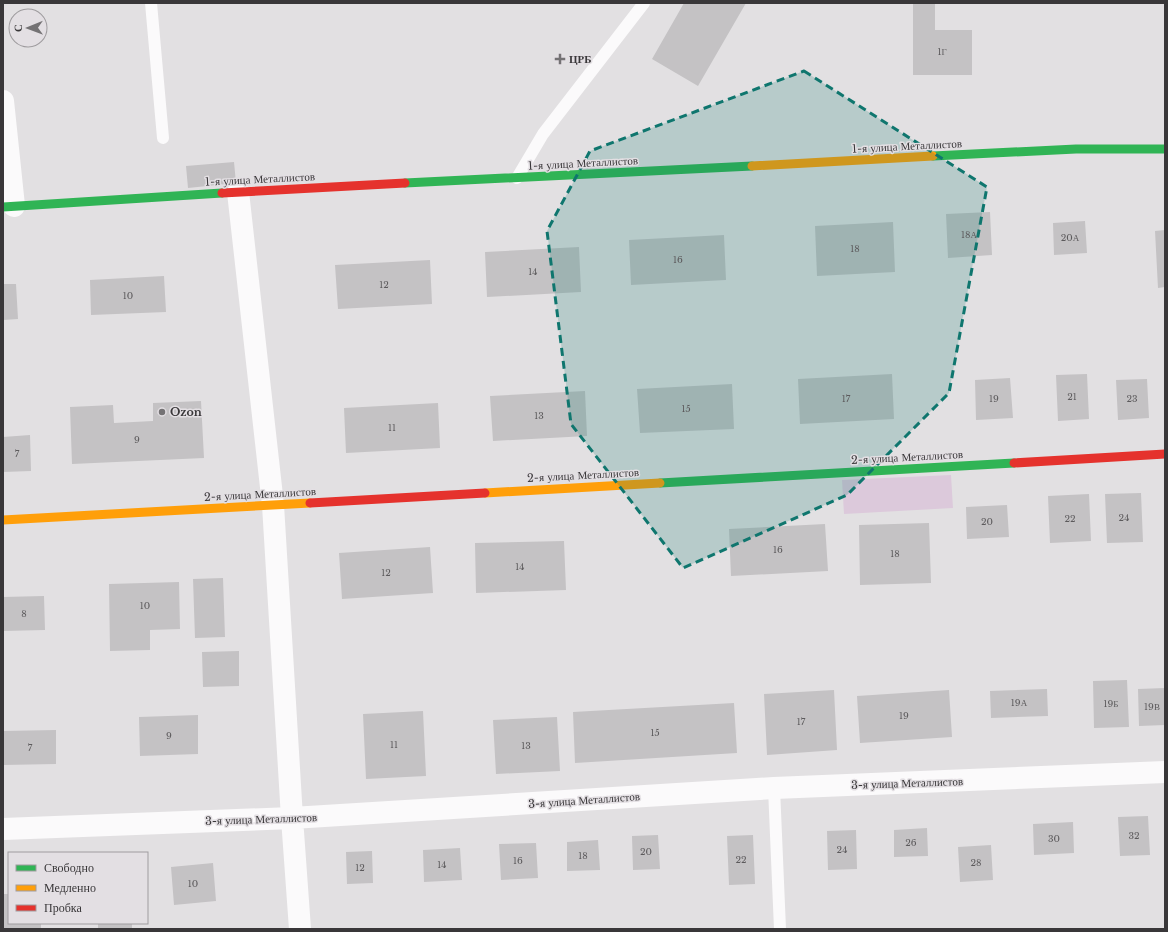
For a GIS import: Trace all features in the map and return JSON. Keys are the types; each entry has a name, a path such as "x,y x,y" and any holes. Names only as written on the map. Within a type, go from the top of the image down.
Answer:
{"street":[{"path":"3,101 9,207"},
{"name":"1-я улица Металлистов","path":"9,207 238,192 1076,149 1165,149"},
{"path":"238,192 273,505 300,929"},
{"name":"2-я улица Металлистов","path":"3,520 1165,454"},
{"name":"3-я улица Металлистов","path":"3,829 292,818 774,788 1165,772"}],"lane":[{"path":"151,3 163,138"},
{"path":"517,178 543,134 644,3"},
{"path":"774,788 780,929"}],"highlighted area":[{"path":"804,71 987,187 949,393 847,495 683,568 571,424 547,231 590,151"}],"shaded area":[{"path":"951,475 953,508 844,514 842,480"}],"building":[{"path":"684,3 746,3 698,86 652,59"},
{"path":"913,3 935,3 935,30 972,30 972,75 913,75"},
{"path":"234,162 236,183 188,188 186,166"},
{"path":"990,212 992,255 948,258 946,214"},
{"path":"1085,221 1087,253 1054,255 1053,223"},
{"path":"893,222 895,272 817,276 815,226"},
{"path":"1165,230 1165,287 1158,288 1155,231"},
{"path":"724,235 726,280 631,285 629,240"},
{"path":"579,247 581,292 487,297 485,252"},
{"path":"430,260 432,304 338,309 335,265"},
{"path":"164,276 166,312 91,315 90,280"},
{"path":"3,284 16,284 18,319 3,320"},
{"path":"892,374 894,419 800,424 798,379"},
{"path":"1087,374 1089,419 1058,421 1056,375"},
{"path":"1010,378 1013,418 976,420 975,380"},
{"path":"1147,379 1149,418 1118,420 1116,380"},
{"path":"732,384 734,429 640,433 637,389"},
{"path":"585,391 587,436 493,441 490,396"},
{"path":"201,401 204,458 72,464 70,407 113,405 114,423 153,421 153,403"},
{"path":"438,403 440,448 346,453 344,408"},
{"path":"30,435 31,471 3,472 3,437"},
{"path":"1141,493 1143,542 1107,543 1105,494"},
{"path":"1089,494 1091,541 1050,543 1048,496"},
{"path":"1007,505 1009,537 967,539 966,507"},
{"path":"929,523 931,583 860,585 859,525"},
{"path":"825,524 828,571 731,576 729,529"},
{"path":"564,541 566,590 476,593 475,543"},
{"path":"430,547 433,593 342,599 339,553"},
{"path":"223,578 225,637 195,638 193,579"},
{"path":"179,582 180,629 150,630 150,650 110,651 109,584"},
{"path":"44,596 45,630 3,631 3,597"},
{"path":"239,651 239,686 203,687 202,652"},
{"path":"1127,680 1129,727 1094,728 1093,681"},
{"path":"1165,688 1165,725 1139,726 1138,689"},
{"path":"1047,689 1048,716 991,718 990,691"},
{"path":"834,690 837,750 767,755 764,694"},
{"path":"949,690 952,737 860,743 857,696"},
{"path":"734,703 737,753 575,763 573,712"},
{"path":"423,711 426,776 366,779 363,714"},
{"path":"198,715 198,754 140,756 139,717"},
{"path":"557,717 560,771 496,774 493,720"},
{"path":"56,730 56,764 3,765 3,731"},
{"path":"1148,816 1150,855 1120,856 1118,817"},
{"path":"1073,822 1074,853 1034,855 1033,824"},
{"path":"927,828 928,856 894,857 894,830"},
{"path":"856,830 857,869 828,870 827,831"},
{"path":"658,835 660,869 633,870 632,836"},
{"path":"753,835 755,884 729,885 727,836"},
{"path":"598,840 600,870 567,871 567,842"},
{"path":"536,843 538,878 501,880 499,844"},
{"path":"991,845 993,880 960,882 958,847"},
{"path":"460,848 462,880 424,882 423,850"},
{"path":"372,851 373,883 347,884 346,852"},
{"path":"213,863 216,901 174,905 171,867"},
{"path":"3,894 8,894 8,924 41,924 41,929 3,929"},
{"path":"98,924 132,924 132,929 98,929"}],"traffic: fast":[{"path":"933,156 1076,149 1165,149"},
{"path":"405,183 752,166"},
{"path":"3,207 222,193"},
{"path":"660,483 1014,463"}],"traffic: slow":[{"path":"752,166 933,156"},
{"path":"485,493 660,483"},
{"path":"3,520 310,503"}],"traffic: jam":[{"path":"222,193 405,183"},
{"path":"1014,463 1165,454"},
{"path":"310,503 485,493"}],"place":[{"name":"ЦРБ","path":"560,59"},
{"name":"Ozon","path":"162,412"}]}
